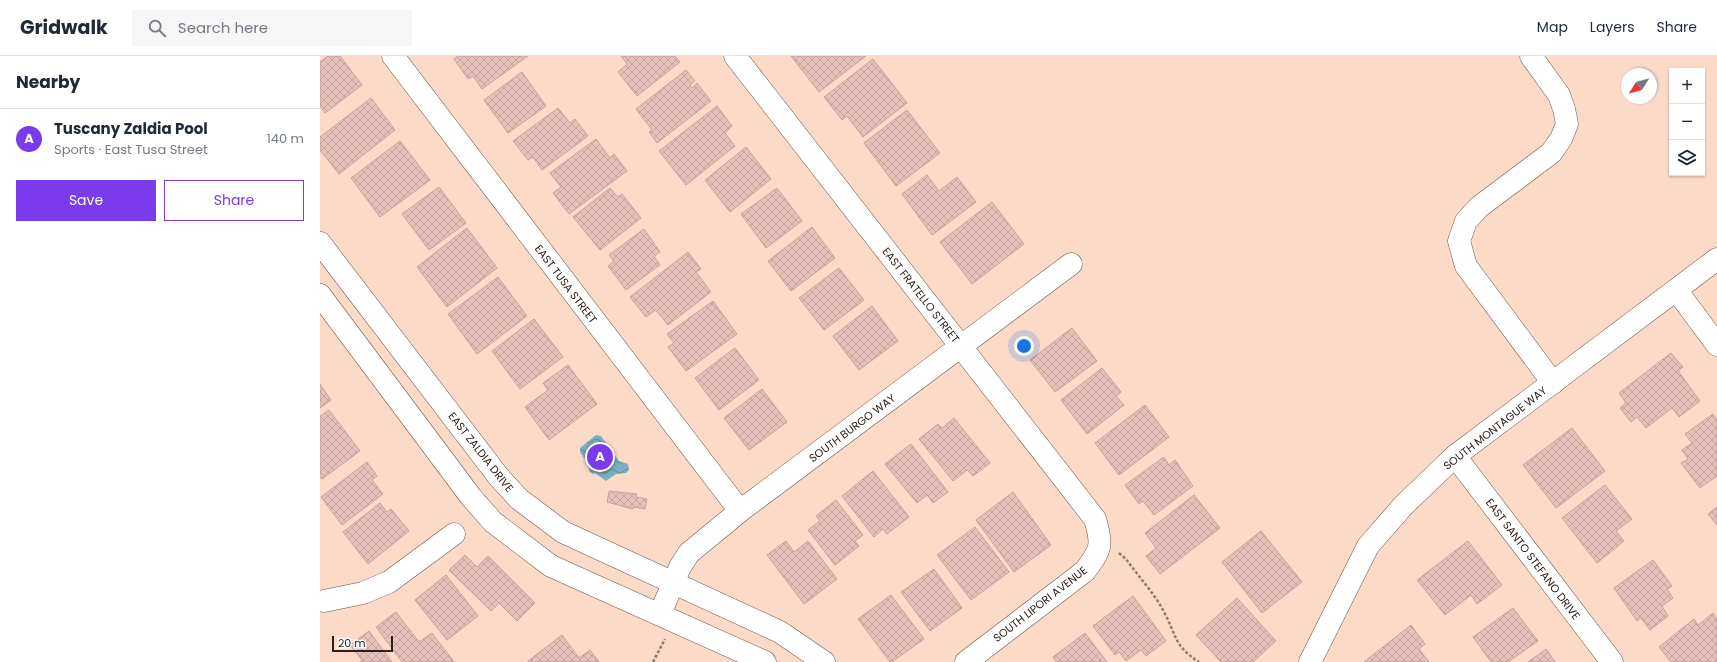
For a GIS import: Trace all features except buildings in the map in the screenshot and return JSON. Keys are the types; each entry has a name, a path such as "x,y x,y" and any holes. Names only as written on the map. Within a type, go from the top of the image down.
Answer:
{"street":[{"name":"EAST TUSA STREET","path":"393,56 740,511"},
{"name":"EAST FRATELLO STREET","path":"735,56 1095,519 1101,536"},
{"path":"1531,56 1559,94 1567,124 1561,139 1551,153 1479,207 1466,221 1459,241 1466,266 1554,383"},
{"name":"EAST ZALDIA DRIVE","path":"320,243 498,476 518,499 563,532 780,632 809,650 824,662"},
{"name":"SOUTH MONTAGUE WAY","path":"1310,662 1368,546 1403,506 1455,456 1717,259"},
{"name":"SOUTH BURGO WAY","path":"660,614 680,567 689,553 740,511 1071,264"},
{"path":"346,278 320,297 471,497 493,522 551,566 765,662"},
{"path":"1676,290 1717,345"},
{"name":"EAST SANTO STEFANO DRIVE","path":"1455,456 1612,662"},
{"path":"321,599 364,593 388,582 454,534"},
{"name":"SOUTH LIPORI AVENUE","path":"966,662 1085,571 1097,555 1101,536"}],"path":[{"path":"1101,536 1126,560 1164,612 1176,641 1188,655 1199,662"},
{"path":"653,662 668,634"}],"water":[{"path":"596,435 601,436 619,461 628,464 629,470 626,473 616,474 606,481 595,473 593,474 589,471 589,465 580,452 580,448"}],"place":[{"name":"Tuscany Zaldia Pool","path":"600,457"}]}
